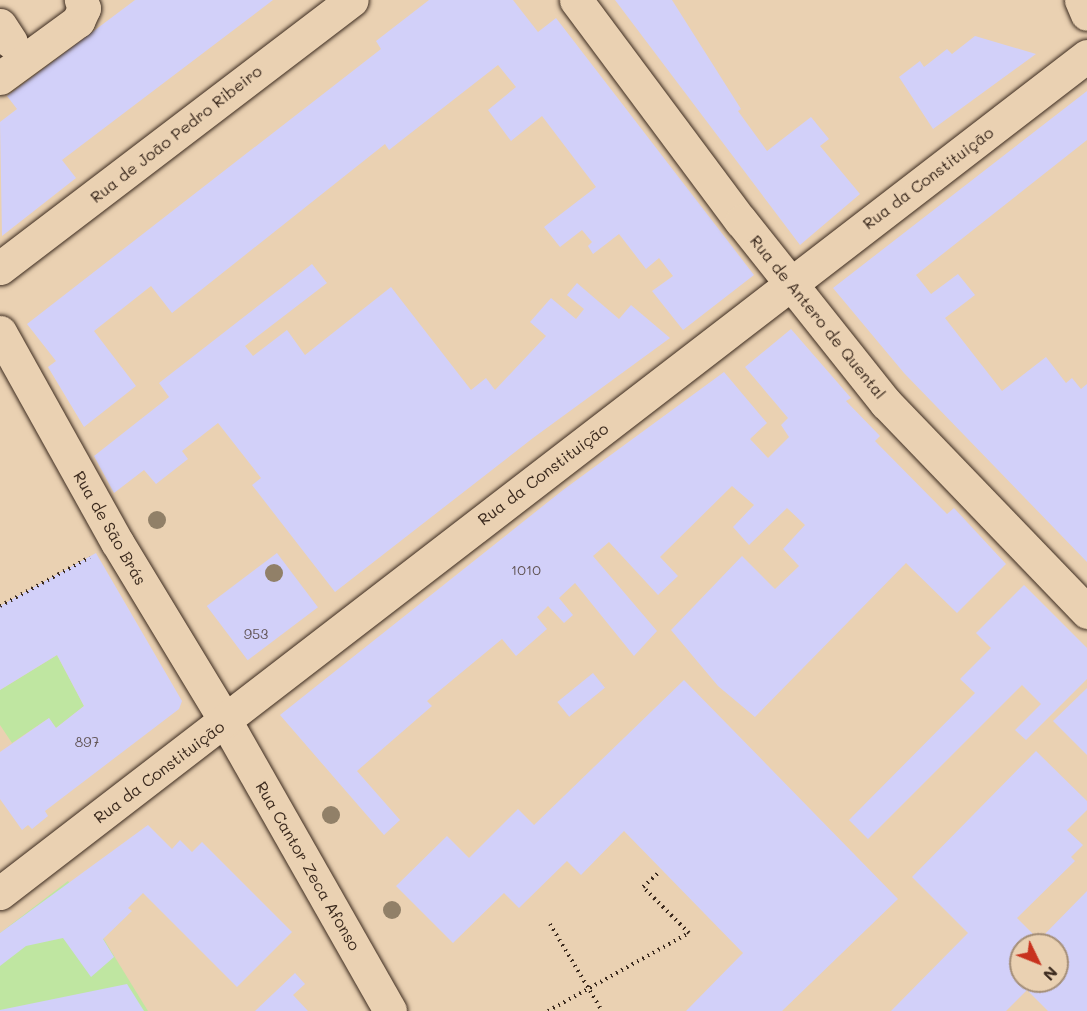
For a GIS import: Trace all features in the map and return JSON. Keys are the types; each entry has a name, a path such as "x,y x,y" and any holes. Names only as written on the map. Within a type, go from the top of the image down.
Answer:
{"main road":[{"path":"0,78 78,21 84,8 81,0"},
{"name":"Rua de João Pedro Ribeiro","path":"0,268 352,0"},
{"name":"Rua de Antero de Quental","path":"576,0 790,283 886,403 1087,612"},
{"path":"1081,0 1087,14"},
{"name":"Rua da Constituição","path":"0,893 226,722 790,283 1087,56"},
{"name":"Rua de São Brás","path":"0,332 117,542 226,722"},
{"name":"Rua Cantor Zeca Afonso","path":"226,722 390,1011"}],"path":[{"path":"0,606 117,542"},
{"path":"548,1011 688,933 643,888 658,873"},
{"path":"550,924 602,1011"}],"green space":[{"path":"57,655 84,706 56,728 49,718 12,743 0,725 0,690"},
{"path":"68,881 148,1011 0,1011 0,933"}],"building":[{"path":"135,0 273,0 62,160 76,178 2,236 0,122 17,109 7,96"},
{"path":"429,0 513,0 538,32 556,18 754,275 683,330 652,291 673,276 659,258 646,269 619,234 593,254 588,246 592,242 582,230 560,247 544,227 596,187 542,116 511,141 488,110 516,87 498,65 389,150 385,144 172,313 151,286 94,331 136,386 84,427 48,367 56,361 27,324 381,49 376,41"},
{"path":"615,0 672,0 741,109 738,111 767,151 811,117 829,139 820,146 860,194 800,245"},
{"path":"975,36 1036,54 933,129 899,77 920,61 924,67 947,49 952,54"},
{"path":"1087,91 1087,140 916,275 931,294 958,274 975,295 945,318 1002,391 1046,357 1066,383 1072,378 1081,389 1087,384 1087,562 904,373 833,288"},
{"path":"312,264 327,283 245,346 253,356 287,330 305,355 391,287 471,390 486,378 495,390 546,336 530,322 551,298 576,319 584,309 567,295 577,283 619,319 631,305 670,338 533,438 335,592 252,485 261,478 218,423 182,451 188,459 156,484 144,470 114,493 94,456 169,397 159,383"},
{"path":"791,329 851,398 846,401 880,436 875,441 947,514 954,508 1006,564 957,613 906,563 755,717 718,686 671,630 742,556 775,589 799,566 783,549 805,525 787,508 749,545 733,527 754,505 732,486 660,557 678,576 658,595 609,542 593,556 657,631 634,656 575,583 559,598 573,615 564,623 548,606 537,617 547,629 516,656 502,639 427,701 432,706 357,771 400,820 384,835 280,715 563,490 724,372 767,423 750,439 768,458 789,437 781,425 788,418 745,367"},
{"path":"96,553 182,701 179,709 45,811 48,816 32,829 28,825 22,830 0,799 0,752 49,718 56,728 84,706 57,655 0,690 0,606"},
{"path":"277,553 318,607 248,660 207,606"},
{"path":"1024,585 1087,648 1087,679 1026,740 1015,730 1041,704 1022,685 868,839 849,820 975,693 960,679 991,648 976,633"},
{"path":"593,673 605,688 569,717 557,702"},
{"path":"684,680 898,899 782,1011 686,1011 743,953 624,831 581,875 567,861 519,908 504,893 453,943 396,886 447,836 469,858 518,809 534,825"},
{"path":"1087,688 1087,755 1053,721"},
{"path":"1036,751 1087,801 1087,810 1067,830 1083,845 1071,857 1075,861 1017,918 1032,933 1009,933 1009,993 1024,993 1006,1011 891,1011 968,933 912,877"},
{"path":"148,825 172,849 180,840 192,852 202,842 292,932 237,987 143,893 128,908 132,911 103,939 114,957 91,977 63,938 26,946 0,966 0,933"},
{"path":"1087,891 1087,1011 1048,1011 1030,993 1069,993 1069,933 1046,933"},
{"path":"295,973 305,984 293,995 308,1011 255,1011"},
{"path":"127,984 144,1011 0,1011 0,1010"}]}
